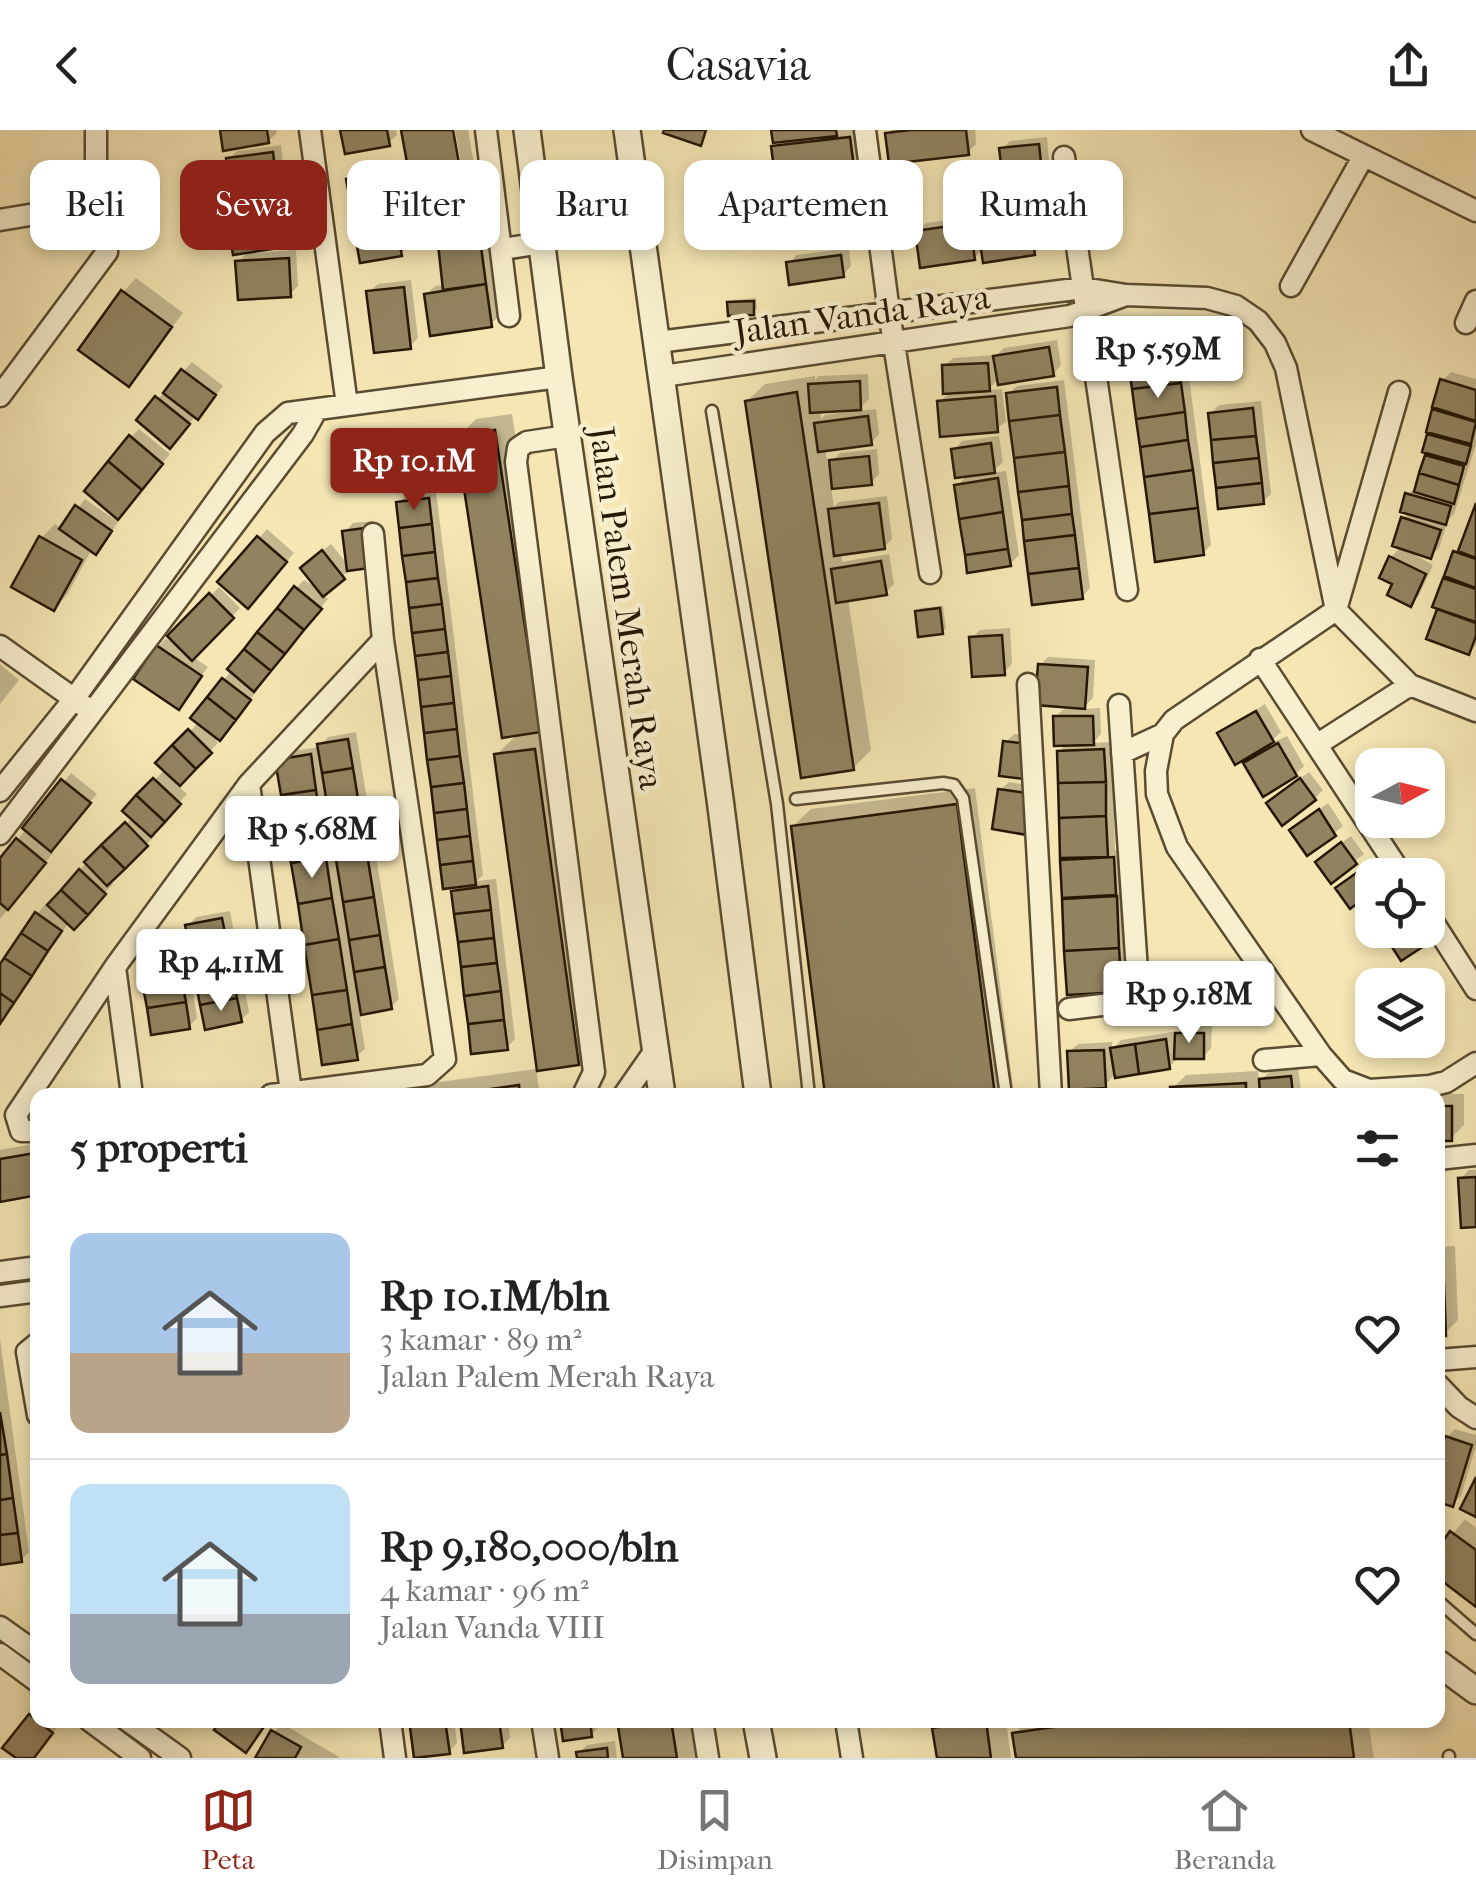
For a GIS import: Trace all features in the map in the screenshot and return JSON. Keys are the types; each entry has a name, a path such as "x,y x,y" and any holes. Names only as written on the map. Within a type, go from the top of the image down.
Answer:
{"street":[{"path":"96,130 96,160"},
{"path":"310,130 348,405"},
{"path":"486,130 510,316"},
{"name":"Jalan Palem Merah Raya","path":"527,130 531,160"},
{"name":"Jalan Palem Merah Raya","path":"627,130 757,1088"},
{"path":"865,130 930,573"},
{"path":"1312,130 1476,211"},
{"path":"1064,156 1127,590"},
{"path":"1291,286 1364,158"},
{"path":"0,220 30,215"},
{"path":"503,249 520,246"},
{"path":"0,396 107,250"},
{"name":"Jalan Palem Merah Raya","path":"543,250 661,1088"},
{"name":"Jalan Vanda Raya","path":"658,342 1082,288 1126,295 1207,298 1236,306 1258,321 1275,343 1286,368 1336,610"},
{"name":"Jalan Vanda Raya","path":"662,376 1086,311 1126,295"},
{"path":"1466,323 1476,301"},
{"path":"0,791 74,699 265,433 288,413 559,377"},
{"path":"1122,754 1163,734 1174,720 1336,610 1399,392"},
{"path":"0,834 303,434 317,409"},
{"path":"567,436 527,442 518,448 516,462 594,1072 586,1088"},
{"path":"327,1088 427,1075 444,1060 384,640 373,534"},
{"path":"1336,610 1410,685 1476,711"},
{"path":"34,1088 114,968 249,784 384,640"},
{"path":"0,646 94,713"},
{"path":"1260,659 1391,858"},
{"path":"1028,684 1051,1088"},
{"path":"1318,744 1410,685"},
{"path":"1118,704 1140,1000"},
{"path":"1163,734 1156,771 1157,794 1177,847 1321,1055 1343,1080 1364,1088"},
{"path":"249,784 280,1088"},
{"path":"1445,941 1476,990"},
{"path":"114,968 131,1088"},
{"path":"1069,1009 1202,993"},
{"path":"629,1088 656,1049"},
{"path":"1264,1060 1321,1055"},
{"path":"1400,1088 1446,1082 1476,1063"},
{"path":"30,1094 16,1115 21,1131 30,1131"},
{"path":"1445,1157 1476,1155"},
{"path":"0,1272 30,1268"},
{"path":"0,1296 30,1292"},
{"path":"1445,1359 1476,1357"},
{"path":"1445,1391 1476,1418"},
{"path":"2,1634 30,1650"},
{"path":"0,1654 30,1676"},
{"path":"1445,1668 1476,1691"},
{"path":"100,1728 140,1758"},
{"path":"138,1728 180,1758"},
{"path":"391,1728 394,1758"},
{"path":"543,1728 548,1758"},
{"path":"703,1728 708,1758"},
{"path":"757,1728 763,1758"},
{"path":"847,1728 852,1758"}],"lane":[{"path":"712,411 776,804 808,1088"},
{"path":"796,799 943,783 958,790 1005,1088"},
{"path":"1445,1607 1476,1634"}],"building":[{"path":"220,130 267,130 269,143 223,151"},
{"path":"340,130 387,130 390,146 345,154"},
{"path":"401,130 453,130 458,160 407,160"},
{"path":"706,130 701,146 663,133"},
{"path":"771,130 836,130 837,136 773,143"},
{"path":"966,130 969,155 888,160 885,133"},
{"path":"850,137 853,160 773,160 771,146"},
{"path":"1039,144 1041,160 1000,160 999,148"},
{"path":"273,152 274,160 226,160"},
{"path":"943,227 943,250 974,250 975,260 920,268 918,250 923,250 923,230"},
{"path":"232,250 266,250 233,255"},
{"path":"358,250 401,250 402,256 360,263"},
{"path":"439,250 481,250 486,284 443,290"},
{"path":"981,250 1034,250 1035,255 983,263"},
{"path":"841,255 844,277 789,285 786,262"},
{"path":"289,258 291,297 238,300 235,261"},
{"path":"486,284 492,327 430,336 424,294"},
{"path":"404,287 411,349 374,353 366,291"},
{"path":"121,290 172,327 129,387 78,350"},
{"path":"754,301 754,315 728,316 727,302"},
{"path":"1174,331 1181,383 1132,389 1125,337"},
{"path":"1049,347 1054,376 998,385 993,356"},
{"path":"988,363 990,391 943,394 942,365"},
{"path":"181,369 216,395 198,420 163,393"},
{"path":"1440,379 1476,390 1476,421 1432,407"},
{"path":"860,381 861,410 810,413 808,384"},
{"path":"1181,383 1185,412 1136,419 1132,389"},
{"path":"1057,387 1060,415 1009,421 1006,393"},
{"path":"797,392 854,770 801,778 745,401"},
{"path":"155,396 190,424 170,449 136,420"},
{"path":"995,396 998,432 940,437 937,401"},
{"path":"1253,408 1256,436 1211,440 1208,413"},
{"path":"1432,409 1476,422 1471,444 1426,432"},
{"path":"1185,412 1188,440 1140,447 1136,419"},
{"path":"1060,415 1065,452 1014,458 1009,421"},
{"path":"868,416 872,445 818,452 814,423"},
{"path":"495,430 541,732 502,738 456,436"},
{"path":"1427,434 1471,446 1466,464 1422,452"},
{"path":"129,435 163,464 142,490 108,461"},
{"path":"1256,436 1259,458 1213,463 1211,440"},
{"path":"1188,440 1193,470 1144,477 1140,447"},
{"path":"991,443 995,473 955,478 951,449"},
{"path":"1065,452 1069,486 1018,492 1014,458"},
{"path":"1425,455 1464,466 1459,485 1419,473"},
{"path":"869,456 872,485 832,489 829,460"},
{"path":"1259,458 1262,483 1216,488 1213,463"},
{"path":"108,461 142,490 118,520 84,491"},
{"path":"1193,470 1198,508 1149,514 1144,477"},
{"path":"1419,473 1459,485 1454,504 1414,492"},
{"path":"998,478 1003,512 959,519 954,485"},
{"path":"1262,483 1264,504 1218,509 1216,488"},
{"path":"1069,486 1072,514 1022,520 1018,492"},
{"path":"1405,493 1451,506 1446,525 1400,512"},
{"path":"429,498 432,524 399,528 396,502"},
{"path":"879,503 885,549 834,556 828,509"},
{"path":"1476,503 1476,558 1458,551"},
{"path":"75,505 112,531 96,555 59,529"},
{"path":"1198,508 1204,555 1155,562 1149,514"},
{"path":"1003,512 1008,549 965,555 959,519"},
{"path":"1072,514 1075,535 1024,541 1022,520"},
{"path":"1401,517 1441,530 1431,559 1392,546"},
{"path":"432,524 435,552 402,556 399,528"},
{"path":"365,528 370,568 347,571 342,531"},
{"path":"1075,535 1079,568 1028,574 1024,541"},
{"path":"39,536 82,560 54,611 11,587"},
{"path":"257,536 287,562 248,609 217,582"},
{"path":"1008,549 1011,566 967,573 965,555"},
{"path":"322,550 345,579 323,597 300,568"},
{"path":"1453,551 1476,559 1476,588 1444,576"},
{"path":"435,552 438,578 406,582 402,556"},
{"path":"1389,556 1426,574 1411,607 1387,595 1392,584 1379,578"},
{"path":"881,561 887,595 836,603 831,569"},
{"path":"1079,568 1083,599 1032,605 1028,574"},
{"path":"438,578 442,604 409,608 406,582"},
{"path":"1443,578 1476,589 1476,622 1432,607"},
{"path":"294,586 322,609 304,630 277,608"},
{"path":"209,593 234,618 192,661 167,636"},
{"path":"442,604 445,629 412,633 409,608"},
{"path":"277,608 304,630 285,654 257,632"},
{"path":"940,608 943,634 918,637 915,611"},
{"path":"1437,609 1476,623 1469,655 1426,639"},
{"path":"445,629 448,652 415,656 412,633"},
{"path":"257,632 285,654 271,671 244,649"},
{"path":"1002,635 1005,675 972,677 969,637"},
{"path":"156,645 202,676 179,710 133,679"},
{"path":"244,649 271,671 254,692 227,669"},
{"path":"448,652 451,676 418,680 415,656"},
{"path":"1038,664 1088,667 1085,709 1035,705"},
{"path":"451,676 454,703 421,707 418,680"},
{"path":"222,678 251,700 236,720 207,697"},
{"path":"207,697 236,720 220,741 190,718"},
{"path":"454,703 457,729 424,733 421,707"},
{"path":"1256,711 1274,742 1235,765 1217,733"},
{"path":"1053,716 1093,716 1094,745 1054,746"},
{"path":"188,729 212,753 196,769 172,745"},
{"path":"457,729 460,756 427,760 424,733"},
{"path":"348,739 353,768 322,773 317,744"},
{"path":"1003,741 1029,744 1025,779 999,776"},
{"path":"1278,743 1297,776 1263,797 1243,763"},
{"path":"172,745 196,769 180,786 155,763"},
{"path":"535,749 579,1065 537,1071 494,754"},
{"path":"1104,749 1106,782 1058,783 1057,751"},
{"path":"311,754 316,790 281,795 275,760"},
{"path":"460,756 464,783 431,787 427,760"},
{"path":"353,768 359,805 328,810 322,773"},
{"path":"153,778 181,804 165,822 136,795"},
{"path":"1300,778 1316,800 1282,826 1266,803"},
{"path":"61,779 91,803 51,852 22,828"},
{"path":"1106,782 1106,816 1059,818 1058,783"},
{"path":"464,783 467,809 434,813 431,787"},
{"path":"998,789 1033,794 1027,835 992,829"},
{"path":"316,790 321,824 286,830 281,795"},
{"path":"136,795 165,822 151,837 122,811"},
{"path":"957,804 994,1088 824,1088 791,826"},
{"path":"359,805 367,854 336,860 328,810"},
{"path":"467,809 470,836 437,840 434,813"},
{"path":"1319,809 1336,836 1307,856 1289,830"},
{"path":"1106,816 1108,857 1060,858 1059,818"},
{"path":"125,822 148,846 125,869 101,845"},
{"path":"321,824 326,858 291,863 286,830"},
{"path":"470,836 473,861 440,865 437,840"},
{"path":"16,838 46,863 8,910 0,903 0,858"},
{"path":"1341,842 1355,866 1331,884 1315,862"},
{"path":"101,845 125,869 107,886 84,862"},
{"path":"367,854 374,897 343,902 336,860"},
{"path":"1114,857 1116,895 1062,898 1060,860"},
{"path":"326,858 332,898 298,904 291,863"},
{"path":"473,861 476,885 443,889 440,865"},
{"path":"79,869 106,894 88,915 61,890"},
{"path":"1355,874 1355,905 1350,909 1335,888"},
{"path":"488,886 491,910 454,914 451,891"},
{"path":"61,890 88,915 74,930 47,905"},
{"path":"1117,896 1119,948 1064,951 1062,899"},
{"path":"374,897 380,935 349,940 343,902"},
{"path":"332,898 339,939 304,945 298,904"},
{"path":"491,910 494,938 458,942 454,914"},
{"path":"35,912 62,931 48,951 21,933"},
{"path":"222,918 227,943 190,950 185,925"},
{"path":"21,933 48,951 32,976 4,958"},
{"path":"380,935 385,967 354,972 349,940"},
{"path":"494,938 497,963 461,967 458,942"},
{"path":"339,939 347,990 312,995 304,945"},
{"path":"227,943 232,970 195,978 190,950"},
{"path":"176,946 181,976 142,982 137,952"},
{"path":"1119,948 1122,992 1067,995 1064,951"},
{"path":"1393,948 1421,948 1401,961"},
{"path":"4,958 32,976 14,1003 0,993 0,964"},
{"path":"497,963 501,991 464,996 461,967"},
{"path":"385,967 392,1009 361,1015 354,972"},
{"path":"232,970 237,998 200,1005 195,978"},
{"path":"181,976 186,1002 147,1008 142,982"},
{"path":"347,990 352,1024 317,1030 312,995"},
{"path":"501,991 504,1020 468,1024 464,996"},
{"path":"0,993 14,1003 0,1024"},
{"path":"237,998 242,1022 205,1030 200,1005"},
{"path":"186,1002 190,1029 151,1035 147,1008"},
{"path":"504,1020 508,1050 471,1054 468,1024"},
{"path":"352,1024 358,1060 322,1065 317,1030"},
{"path":"1175,1033 1204,1033 1204,1059 1174,1059"},
{"path":"1166,1039 1170,1069 1139,1074 1135,1044"},
{"path":"1135,1044 1139,1074 1115,1078 1110,1048"},
{"path":"1104,1050 1106,1088 1069,1088 1067,1051"},
{"path":"1291,1076 1292,1088 1260,1088 1259,1079"},
{"path":"1246,1083 1246,1088 1170,1087"},
{"path":"1445,1106 1452,1106 1452,1141 1445,1141"},
{"path":"30,1154 30,1196 0,1202 0,1159"},
{"path":"1476,1177 1476,1227 1461,1228 1458,1178"},
{"path":"0,1412 7,1454 0,1455"},
{"path":"1445,1436 1472,1445 1453,1507 1445,1504"},
{"path":"7,1454 13,1498 0,1500 0,1455"},
{"path":"1476,1477 1476,1517 1460,1509"},
{"path":"13,1498 18,1533 0,1535 0,1500"},
{"path":"1450,1531 1476,1550 1476,1607 1445,1583 1445,1538"},
{"path":"18,1533 22,1562 0,1565 0,1535"},
{"path":"29,1714 30,1728 47,1728 53,1733 34,1758 16,1758 2,1748"},
{"path":"215,1728 263,1728 246,1753"},
{"path":"410,1728 446,1728 450,1754 414,1758"},
{"path":"461,1728 500,1728 503,1748 464,1753"},
{"path":"561,1728 591,1728 592,1737 563,1741"},
{"path":"618,1728 672,1728 677,1758 623,1758"},
{"path":"932,1728 987,1728 991,1758 937,1758"},
{"path":"1047,1728 1350,1728 1354,1758 1016,1758 1012,1733"},
{"path":"271,1730 301,1747 295,1758 255,1758"},
{"path":"607,1748 608,1758 577,1758 576,1752"}]}
